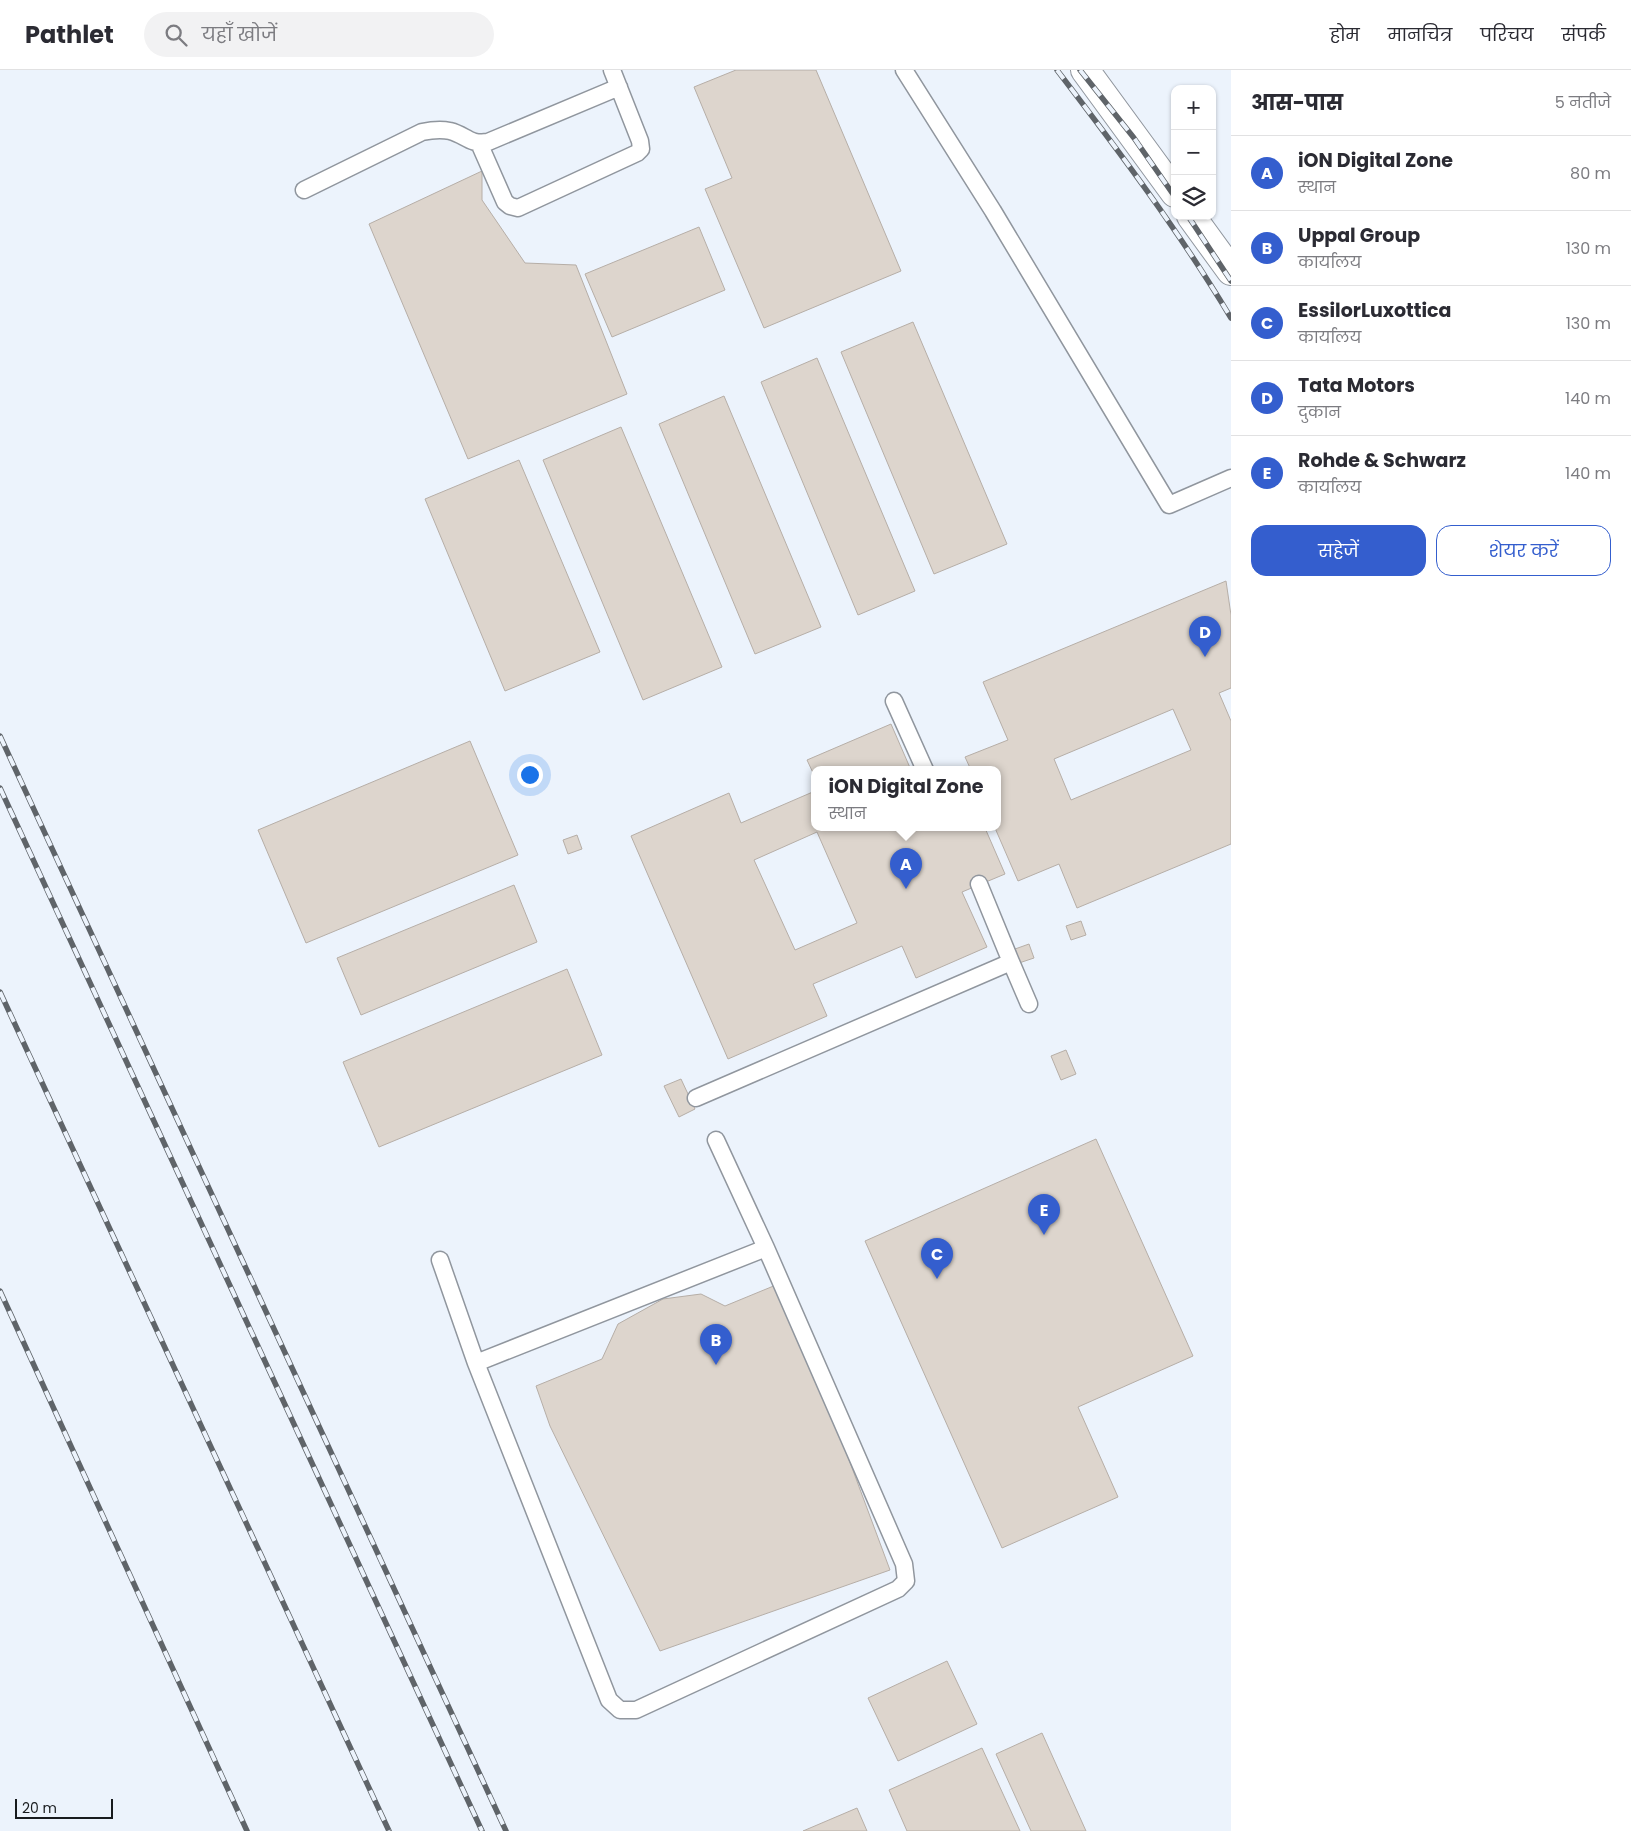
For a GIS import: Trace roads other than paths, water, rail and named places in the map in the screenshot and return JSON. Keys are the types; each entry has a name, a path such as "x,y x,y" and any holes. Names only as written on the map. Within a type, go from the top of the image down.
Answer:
{"street":[{"path":"1085,70 1171,188"},
{"path":"1194,220 1231,271"}],"lane":[{"path":"479,143 505,202 510,206 518,208 637,153 640,149 640,141 612,70"},
{"path":"904,70 998,219 1169,505 1230,481"},
{"path":"304,190 422,132 436,129 452,131 472,142 488,142 619,87"},
{"path":"894,701 923,766"},
{"path":"980,884 1029,1004"},
{"path":"696,1098 1011,962"},
{"path":"440,1260 476,1363 609,1700 620,1710 636,1710 898,1588 906,1581 904,1564 766,1248 716,1140"},
{"path":"476,1363 766,1248"}],"railway":[{"path":"1057,70 1169,222 1231,318"},
{"path":"1080,70 1134,138 1171,191"},
{"path":"1191,220 1231,281"},
{"path":"0,736 506,1831"},
{"path":"0,788 482,1831"},
{"path":"0,992 389,1831"},
{"path":"0,1291 247,1831"}],"place":[{"name":"Tata Motors","path":"1205,657"},
{"name":"iON Digital Zone","path":"906,889"},
{"name":"Rohde & Schwarz","path":"1044,1235"},
{"name":"EssilorLuxottica","path":"937,1279"},
{"name":"Uppal Group","path":"716,1365"}]}
